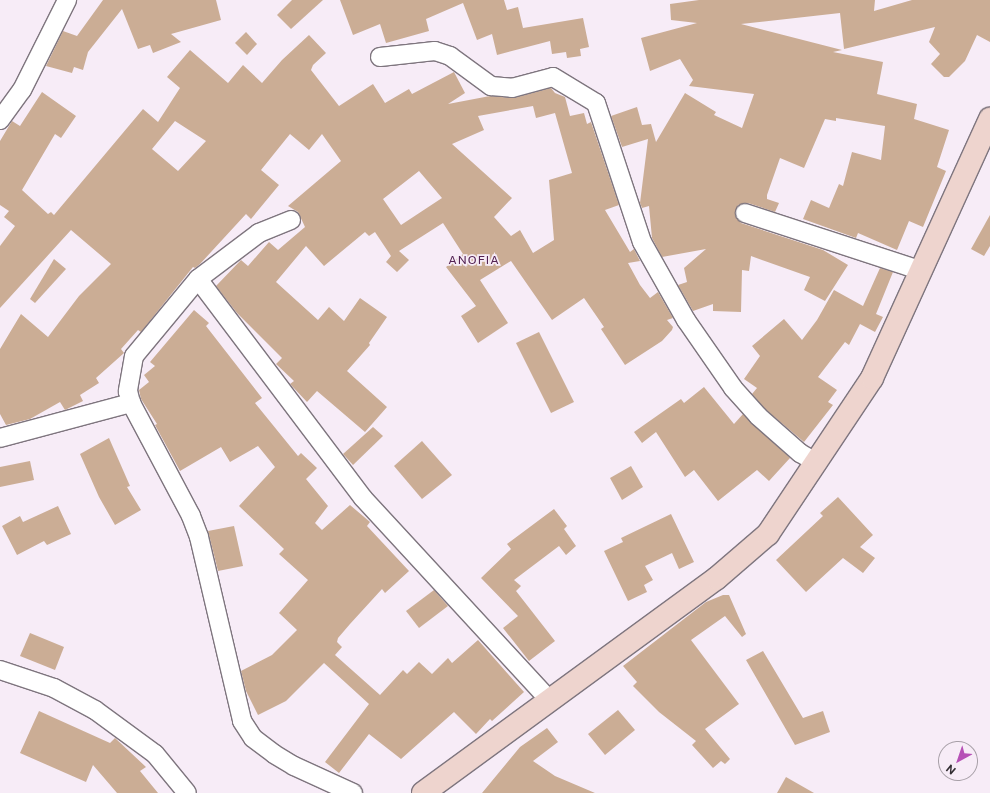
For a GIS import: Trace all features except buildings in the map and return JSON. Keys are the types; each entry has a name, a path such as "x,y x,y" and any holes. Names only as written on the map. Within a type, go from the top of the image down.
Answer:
{"main road":[{"path":"423,793 717,578 768,534 818,463 872,378 990,119"}],"street":[{"path":"0,120 22,90 67,0"},
{"path":"380,57 435,51 450,56 491,86 512,88 553,77 596,102 642,242 686,320 733,388 758,416 800,453 818,463"},
{"path":"745,213 922,271"},
{"path":"291,220 259,233 198,279 134,356 128,391 132,403 191,516 199,537 242,721 253,738 274,754 294,766 353,793"},
{"path":"198,279 363,498 550,701"},
{"path":"0,438 132,403"},
{"path":"0,670 54,688 94,710 155,754 187,793"}],"district":[{"name":"ANOFIA","path":"474,261"}]}
